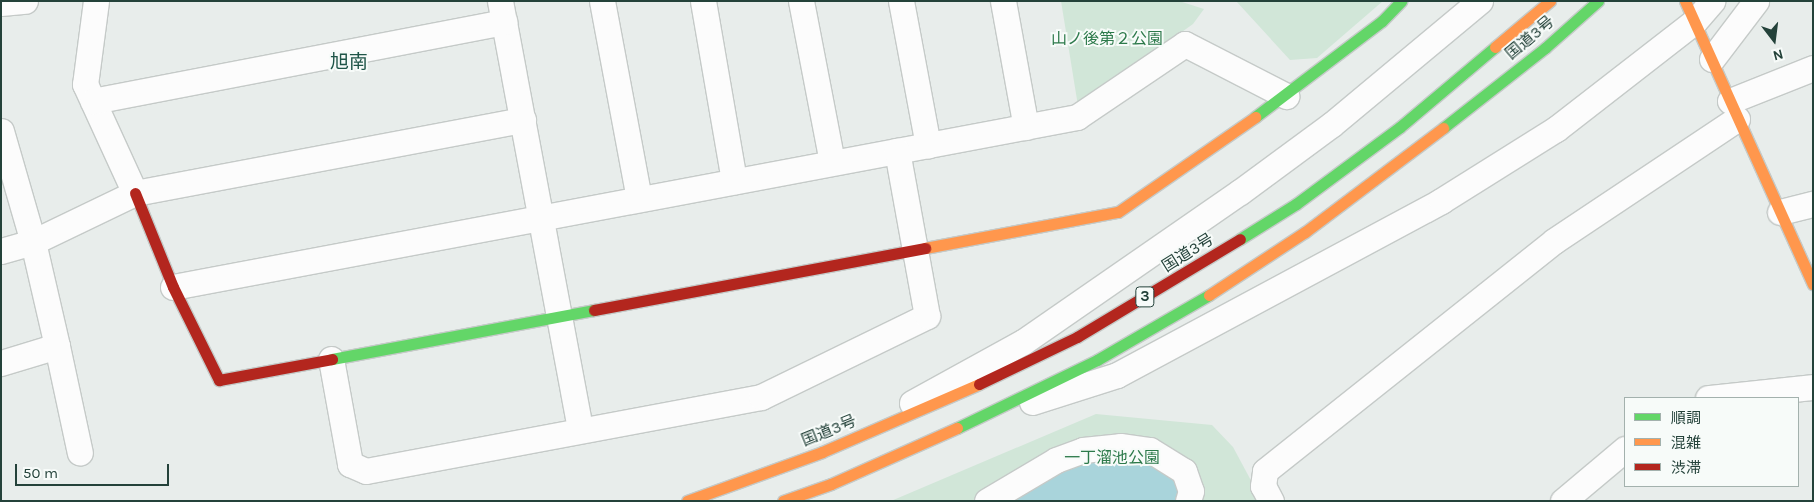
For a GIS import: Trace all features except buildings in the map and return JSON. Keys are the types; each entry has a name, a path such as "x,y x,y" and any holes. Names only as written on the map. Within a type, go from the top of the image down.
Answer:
{"main road":[{"path":"135,193 173,287 219,380 1118,212 1286,96 1382,21 1401,1"},
{"name":"国道3号","path":"687,501 822,452 950,398 1077,337 1189,272 1296,204 1400,127 1550,1"},
{"name":"国道3号","path":"783,501 831,484 985,416 1097,360 1169,319 1305,232 1422,146 1545,48 1598,1"},
{"path":"1690,11 1813,284"}],"street":[{"path":"1,3 25,1"},
{"path":"96,1 85,84 135,193"},
{"path":"602,1 639,199"},
{"path":"703,1 734,181"},
{"path":"801,1 832,162"},
{"path":"901,1 928,145"},
{"path":"1002,1 1026,127"},
{"path":"822,452 1023,342 1331,125 1480,1"},
{"path":"985,416 1117,375 1441,201 1556,129 1690,11 1712,1"},
{"path":"1712,59 1756,1"},
{"path":"93,101 502,12 561,317 580,428"},
{"path":"173,287 1077,117 1185,44 1286,96"},
{"path":"1271,501 1263,486 1265,471 1554,241 1734,110 1813,68"},
{"path":"1,251 33,242 135,193 522,120"},
{"path":"1,131 33,242 80,453"},
{"path":"331,359 350,464 366,470 580,428 761,397 927,316 897,151"},
{"path":"1780,212 1813,204"},
{"path":"1,363 57,346"},
{"path":"1717,397 1813,386"},
{"path":"987,501 1056,460 1083,450 1120,446 1150,450 1184,471 1191,491 1188,501"},
{"path":"1563,501 1624,449"}],"green space":[{"name":"山ノ後第２公園","path":"1061,1 1179,1 1204,9 1193,24 1078,106"},
{"path":"1236,1 1383,1 1317,58 1290,60"},
{"name":"一丁溜池公園","path":"1096,414 1212,425 1233,447 1262,501 891,501"}],"water":[{"path":"1117,456 1166,465 1180,486 1176,501 1007,501 1053,470 1087,459"}],"traffic: fast":[{"path":"1255,117 1382,21 1401,1"},
{"path":"1443,128 1545,48 1598,1"},
{"path":"1240,239 1296,204 1400,127 1495,47"},
{"path":"957,428 1097,360 1209,295"},
{"path":"332,359 594,310"}],"traffic: slow":[{"path":"1495,47 1550,1"},
{"path":"1685,1 1813,284"},
{"path":"925,248 1118,212 1255,117"},
{"path":"1209,295 1305,232 1443,128"},
{"path":"687,501 822,452 979,384"},
{"path":"783,501 831,484 957,428"}],"traffic: jam":[{"path":"135,193 173,287 219,380 332,359"},
{"path":"979,384 1077,337 1240,239"},
{"path":"594,310 925,248"}],"district":[{"name":"旭南","path":"349,63"}]}
